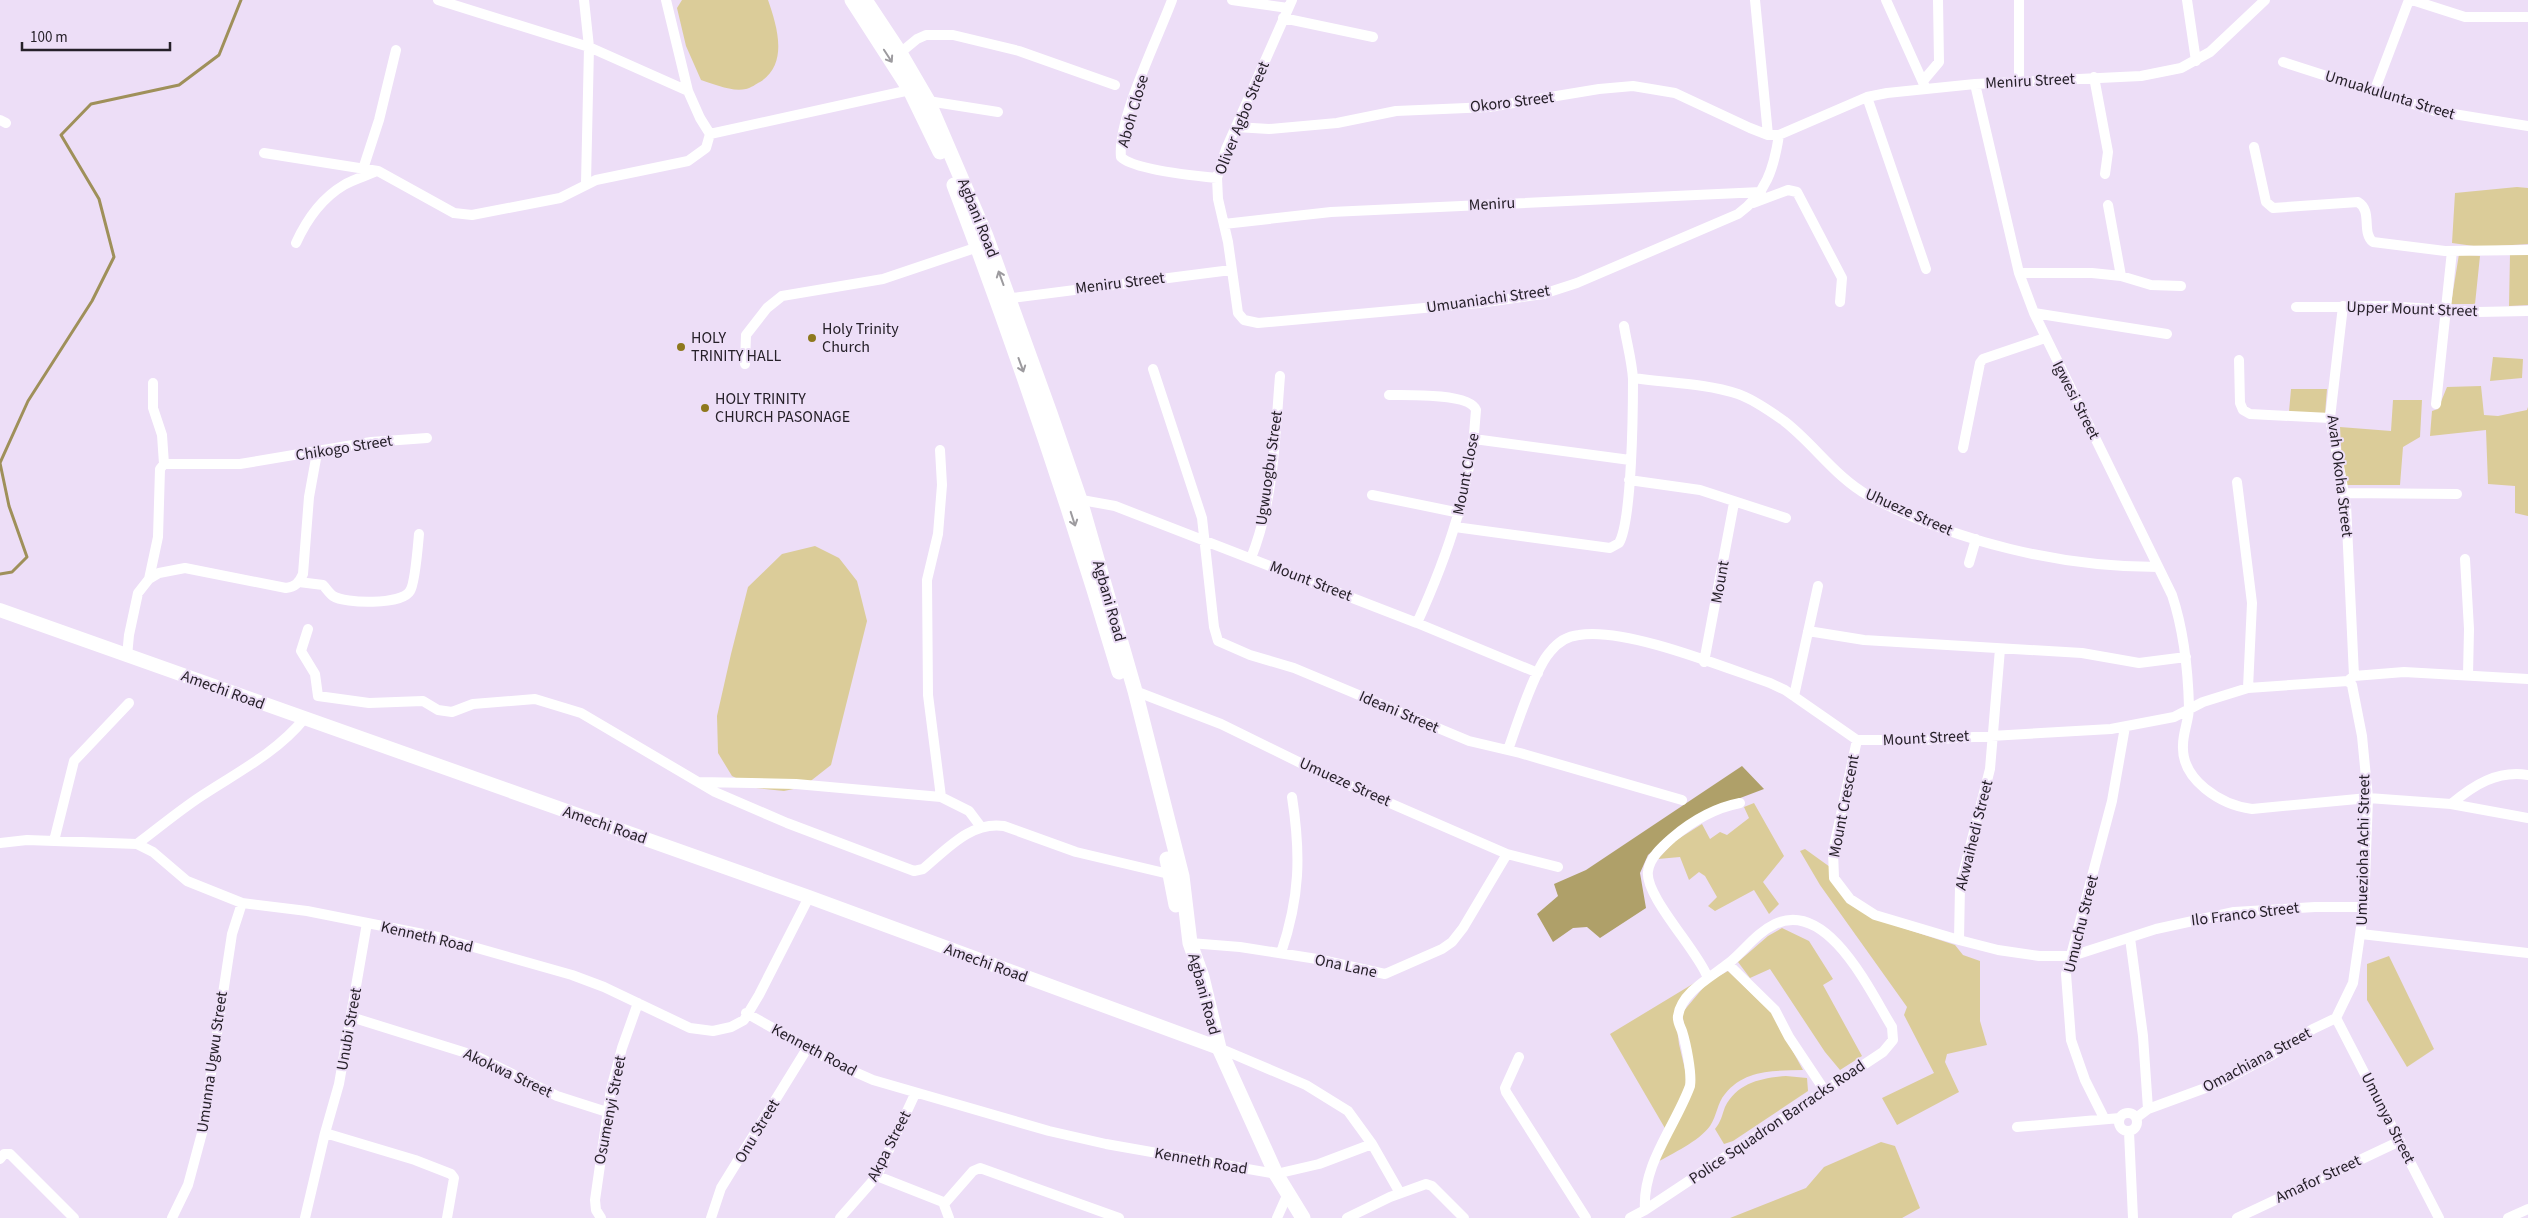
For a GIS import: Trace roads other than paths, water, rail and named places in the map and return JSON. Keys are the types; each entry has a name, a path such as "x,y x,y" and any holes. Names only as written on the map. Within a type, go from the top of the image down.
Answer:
{"main road":[{"name":"Agbani Road","path":"852,0 910,90 946,164 978,247 1003,300"},
{"name":"Agbani Road","path":"865,0 928,100 986,236 1003,300 1073,498 1135,691 1214,1046 1232,1098 1273,1173 1294,1218"},
{"name":"Agbani Road","path":"1073,498 1176,876 1190,943 1202,977 1214,1046"},
{"name":"Amechi Road","path":"3,611 809,897 1214,1046"},
{"name":"Agbani Road","path":"1273,1173 1304,1218"}],"street":[{"path":"438,0 589,47 688,91"},
{"path":"584,0 589,47 586,183"},
{"path":"264,152 378,171 454,213 472,215 560,198 586,183 688,161 706,148 710,134 700,118 688,91 666,0"},
{"name":"Aboh Close","path":"1172,0 1127,118 1121,147 1121,157 1127,162 1166,171 1217,178"},
{"path":"1232,0 1288,9 1373,37"},
{"path":"1756,0 1768,134"},
{"path":"1886,0 1924,85"},
{"path":"1924,85 1939,62 1938,0"},
{"path":"2019,0 2019,82"},
{"path":"2187,0 2196,61"},
{"name":"Meniru Street","path":"1779,135 1867,97 1924,85 2156,75 2196,61 2230,35 2264,0"},
{"path":"2374,92 2410,0 2465,17 2528,16"},
{"name":"Oliver Agbo Street","path":"1232,270 1218,199 1217,178 1236,127 1288,9"},
{"path":"900,53 917,39 926,35 952,35 1019,51 1115,85"},
{"path":"363,169 379,120 396,50"},
{"name":"Umuakulunta Street","path":"2283,62 2435,111 2528,126"},
{"path":"2094,77 2108,152 2105,174"},
{"name":"Igwesi Street","path":"1975,84 2019,273 2034,313 2172,595 2180,619 2186,657 2189,709 2182,746 2187,768 2193,778 2224,801 2237,807 2252,809 2368,798 2451,804 2528,818"},
{"name":"Okoro Street","path":"1236,127 1269,129 1337,122 1396,111 1507,105 1599,88 1633,86 1675,93 1768,134 1779,135"},
{"path":"710,134 910,90"},
{"path":"1867,97 1903,195 1926,269"},
{"path":"928,100 998,112"},
{"name":"Umuaniachi Street","path":"1232,270 1238,313 1244,320 1258,323 1520,298 1543,294 1576,283 1729,218 1752,203 1761,192 1773,168 1779,135"},
{"path":"2254,147 2268,206 2273,208 2358,202 2362,204 2366,213 2366,234 2373,242 2452,251 2528,250"},
{"path":"296,243 307,220 328,198 343,186 378,171"},
{"path":"1752,203 1788,190 1797,192 1842,278 1840,302"},
{"name":"Meniru","path":"1224,224 1331,212 1761,192"},
{"path":"2108,205 2121,276"},
{"path":"745,364 746,335 767,308 782,296 883,279 978,247"},
{"path":"2436,404 2452,251"},
{"name":"Meniru Street","path":"1003,300 1232,270"},
{"path":"2019,273 2121,276 2151,285 2181,286"},
{"name":"Upper Mount Street","path":"2296,307 2343,306 2528,311"},
{"name":"Avah Okoha Street","path":"2343,306 2330,418 2344,492 2350,568 2351,678"},
{"path":"2034,313 2166,334"},
{"path":"1455,527 1610,548 1616,547 1621,539 1629,480 1633,378 1624,326"},
{"path":"1963,448 1980,363 1983,359 2045,338"},
{"path":"2239,360 2240,403 2243,410 2250,414 2330,418"},
{"path":"1153,369 1194,490 1202,518 1203,539"},
{"name":"Ugwuogbu Street","path":"1251,558 1263,520 1273,461 1280,376"},
{"name":"Uhueze Street","path":"1633,378 1740,394 1784,421 1843,478 1869,496 1917,518 1976,539 2060,559 2134,567 2158,567"},
{"path":"149,579 158,537 160,469 164,464 162,435 153,408 153,383"},
{"name":"Mount Close","path":"1388,395 1438,396 1472,404 1476,410 1474,438 1460,513 1417,623"},
{"name":"Chikogo Street","path":"164,464 240,464 317,453 371,442 427,438"},
{"path":"1474,438 1630,460"},
{"path":"940,450 942,484 938,534 927,580 928,695 940,797"},
{"path":"127,656 136,600 141,588 149,579 163,571 185,568 286,588 291,588 299,582 303,574 309,497 317,453"},
{"path":"1629,480 1700,490 1734,503 1786,518"},
{"path":"2237,482 2252,603 2248,688"},
{"path":"2344,492 2457,494"},
{"path":"1372,495 1460,513"},
{"name":"Mount Street","path":"1073,498 1114,506 1203,539 1538,673"},
{"name":"Mount","path":"1704,662 1734,503"},
{"path":"299,582 323,585 333,596 349,601 387,600 403,597 412,586 419,534"},
{"name":"Ideani Street","path":"1203,539 1214,627 1218,641 1250,655 1294,668 1469,741 1508,750 1682,800"},
{"path":"1969,563 1976,539"},
{"path":"2465,559 2469,629 2468,675"},
{"path":"1794,696 1818,586"},
{"path":"308,629 300,651 315,674 318,696 369,703 423,701 438,710 452,712 473,704 535,699 581,712 715,792 788,823 914,871 923,869 970,832 993,824 1004,826 1076,852 1176,876"},
{"path":"1808,631 1864,640 2082,654 2139,663 2186,657"},
{"path":"1508,750 1546,656 1567,638 1583,634 1615,636 1644,642 1770,683 1794,696 1857,740"},
{"name":"Akwaihedi Street","path":"1959,940 1960,886 1990,769 2000,649"},
{"path":"2351,678 2404,672 2528,679"},
{"name":"Mount Street","path":"1857,740 1922,740 2125,727 2174,717 2189,709 2248,688 2351,678"},
{"name":"Umuezioha Achi Street","path":"2336,1018 2353,983 2364,907 2368,798 2359,718 2351,678"},
{"name":"Umueze Street","path":"1135,691 1220,724 1323,774 1507,854 1558,867"},
{"path":"54,842 74,761 129,703"},
{"path":"0,843 137,844 198,798 241,774 293,733 304,719"},
{"name":"Umuchu Street","path":"2104,1118 2085,1080 2071,1040 2066,974 2112,801 2125,727"},
{"name":"Mount Crescent","path":"1857,740 1834,851 1834,878 1850,900 1875,915 1959,940"},
{"path":"2451,804 2474,785 2485,780 2511,774 2528,775"},
{"path":"698,782 796,784 940,797 969,811 982,827"},
{"path":"1281,953 1298,888 1299,865 1292,797"},
{"path":"1707,976 1700,960 1676,928 1652,889 1648,870 1660,849 1684,827 1723,806 1740,803"},
{"name":"Kenneth Road","path":"137,844 153,852 186,882 242,903 307,911 438,937 572,975 604,987 690,1028 704,1031 731,1027 744,1020 746,1013 865,1076 915,1094 1106,1144 1273,1173"},
{"name":"Ona Lane","path":"1190,943 1281,953 1353,966 1381,974 1442,950 1457,936 1507,854"},
{"path":"746,1013 759,995 809,897"},
{"name":"Umunna Ugwu Street","path":"172,1218 188,1185 202,1134 230,945 242,903"},
{"name":"Ilo Franco Street","path":"2072,956 2181,922 2234,912 2315,906 2364,907"},
{"name":"Police Squadron Barracks Road","path":"1788,919 1815,926 1847,952 1892,1027 1893,1040 1883,1052 1646,1210 1645,1197 1649,1171 1690,1086 1690,1072 1678,1016 1682,1004 1707,976 1728,964 1760,933 1788,919"},
{"name":"Unubi Street","path":"305,1218 325,1133 338,1093 367,923"},
{"path":"2361,934 2528,953"},
{"path":"2130,938 2143,1036 2148,1109"},
{"path":"1959,940 1998,950 2039,956 2072,956"},
{"path":"1728,964 1775,1010 1789,1037 1825,1091"},
{"name":"Osumenyi Street","path":"601,1218 596,1210 595,1200 607,1112 616,1069 638,1003"},
{"name":"Akokwa Street","path":"351,1017 476,1056 557,1096 607,1112"},
{"name":"Omachiana Street","path":"2136,1118 2148,1109 2219,1083 2336,1018"},
{"name":"Umunya Street","path":"2336,1018 2439,1218"},
{"path":"1214,1046 1306,1085 1348,1111 1372,1144 1400,1193"},
{"name":"Onu Street","path":"710,1218 721,1188 808,1047"},
{"path":"1519,1057 1505,1088 1506,1092 1586,1218"},
{"name":"Akpa Street","path":"840,1218 877,1176 915,1094"},
{"path":"2017,1127 2120,1118 2128,1113 2136,1118 2136,1127 2130,1132"},
{"path":"2120,1118 2120,1127 2130,1132"},
{"path":"2130,1132 2133,1218"},
{"path":"325,1133 415,1160 440,1169 454,1178 447,1218"},
{"name":"Amafor Street","path":"2237,1218 2400,1141"},
{"path":"1273,1173 1319,1164 1372,1144"},
{"path":"0,1158 4,1154 10,1154 74,1218"},
{"path":"945,1203 973,1171 980,1168 1119,1218"},
{"path":"877,1176 945,1203"},
{"path":"1347,1218 1418,1185 1429,1184 1464,1218"},
{"path":"1277,1218 1285,1200"},
{"path":"945,1203 949,1218"},
{"path":"1630,1218 1646,1210"},
{"path":"2508,1218 2528,1210"}],"waterway":[{"path":"0,574 12,572 27,557 9,506 0,463 28,401 92,301 114,257 99,199 61,135 91,104 179,85 219,55 241,0"}],"place":[{"name":"Holy Trinity Church","path":"812,338"},
{"name":"HOLY TRINITY HALL","path":"681,347"},
{"name":"HOLY TRINITY CHURCH PASONAGE","path":"705,408"}]}
